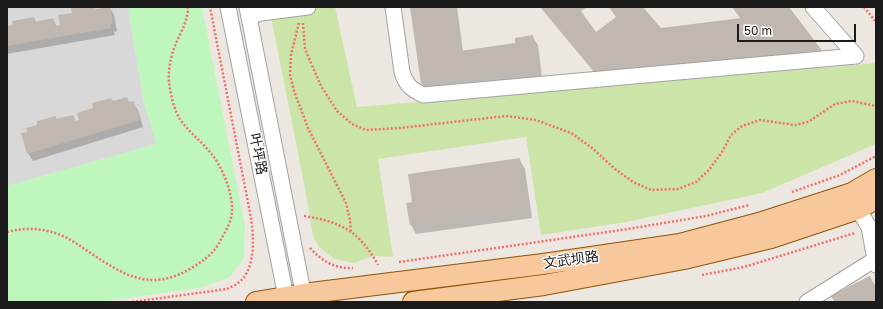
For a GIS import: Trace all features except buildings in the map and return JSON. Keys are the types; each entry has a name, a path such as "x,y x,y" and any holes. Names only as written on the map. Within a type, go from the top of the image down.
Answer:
{"main road":[{"name":"文武坝路","path":"256,302 296,299 680,244 759,223 852,193 876,179"},
{"name":"文武坝路","path":"413,302 544,285 684,259 771,238 858,209 876,199"}],"street":[{"name":"叶坪路","path":"228,7 296,299"},
{"path":"248,12 261,13 308,7"},
{"path":"392,7 402,72 405,81 411,89 423,95 856,56 813,7"},
{"name":"叶坪路","path":"248,12 296,299"},
{"path":"807,302 875,263 869,227 858,209"}],"path":[{"path":"7,232 19,229 34,228 64,236 130,277 146,280 164,279 181,274 202,262 215,249 227,229 232,212 229,191 223,170 210,151 182,122 175,110 169,82 170,64 176,43 185,25 188,7"},
{"path":"132,302 227,289 238,283 251,262 253,248 251,218 210,7"},
{"path":"308,7 302,18 305,49 321,86 337,111 352,124 366,130 400,128 506,116 536,120 571,134 592,148 615,169 633,182 651,190 678,189 696,182 709,170 722,152 731,134 742,126 760,120 795,125 808,122 835,104 852,101 876,106"},
{"path":"308,7 298,25 291,55 290,75 308,128 346,203 351,232"},
{"path":"864,7 876,22"},
{"path":"792,192 840,175 876,156"},
{"path":"394,263 659,224 706,216 757,204"},
{"path":"303,223 302,216 323,219 337,224 351,232 363,242 378,266"},
{"path":"308,242 310,248 318,257 330,264 342,268 359,268"},
{"path":"372,266 386,264"}],"shaded area":[{"path":"7,7 128,7 144,102 157,144 7,186"}],"green space":[{"path":"128,7 202,7 245,226 244,258 230,277 199,288 98,302 7,302 7,186 156,144 144,102"},
{"path":"269,7 335,7 357,107 876,63 876,144 762,193 626,222 541,235 526,137 378,159 393,257 373,256 354,263 334,259 319,247 313,236"}]}
